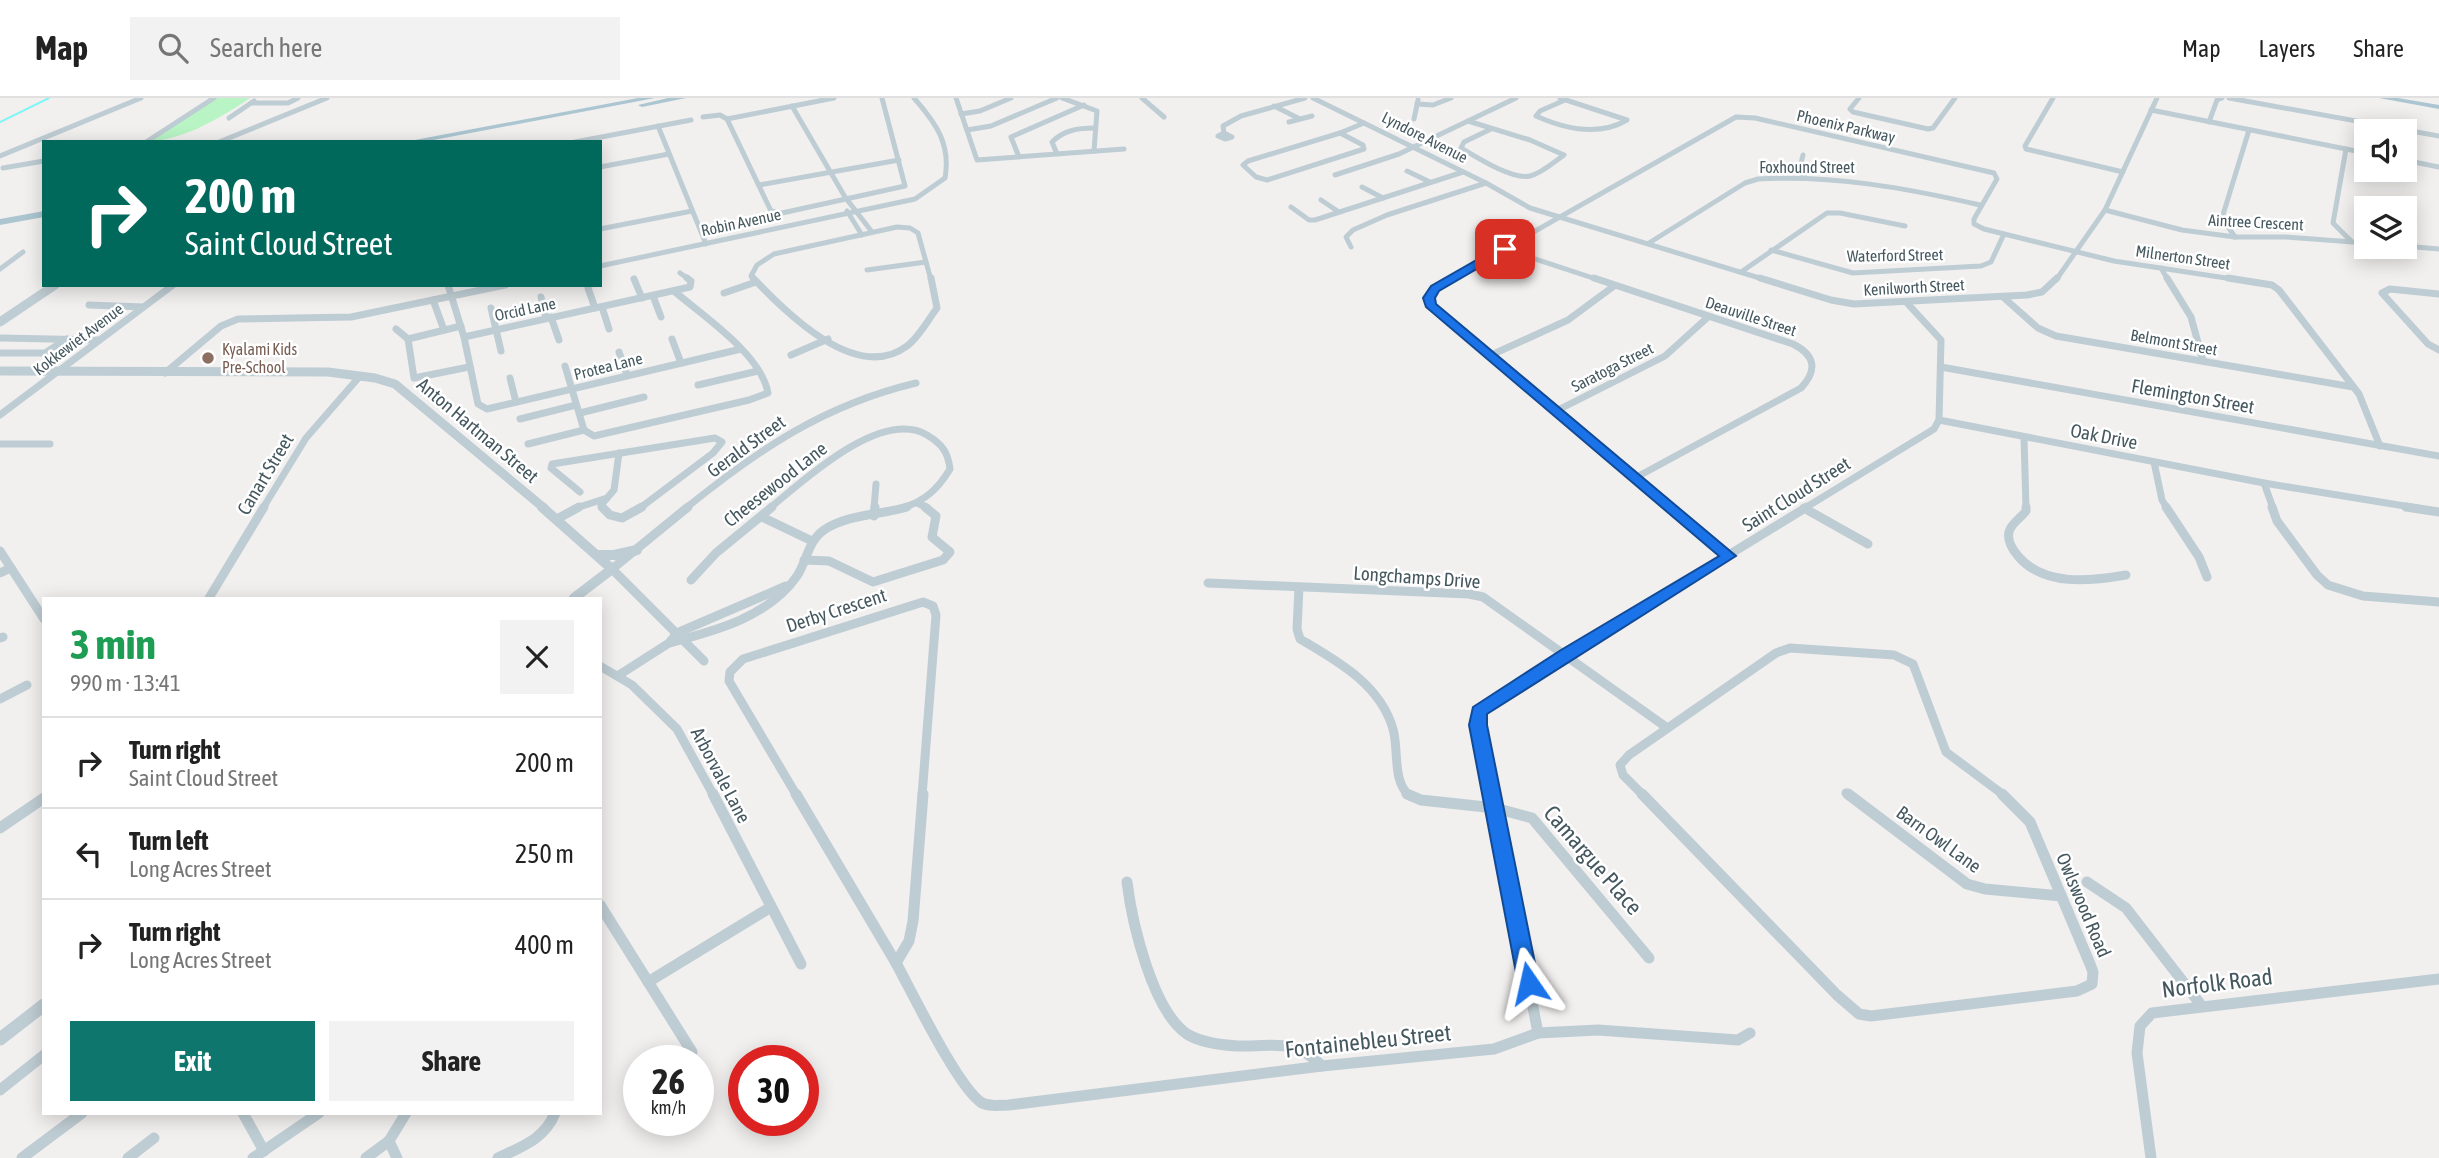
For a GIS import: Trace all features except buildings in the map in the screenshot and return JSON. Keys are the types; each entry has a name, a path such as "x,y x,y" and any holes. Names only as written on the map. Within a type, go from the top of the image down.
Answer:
{"main road":[{"path":"584,110 630,98"},
{"path":"419,140 649,98 664,98"},
{"path":"451,140 682,98"},
{"path":"2383,98 2439,105"},
{"path":"2402,98 2439,105"},
{"path":"0,215 42,207"},
{"path":"0,222 42,214"}],"street":[{"path":"0,156 141,98"},
{"path":"149,140 214,98"},
{"path":"229,118 258,98"},
{"path":"251,103 288,103 298,98"},
{"path":"213,140 285,113 315,98"},
{"path":"224,140 295,114 327,98"},
{"path":"727,119 834,98"},
{"path":"703,117 720,115 727,119 771,211 776,213 906,185 882,98"},
{"name":"Robin Avenue","path":"602,266 912,201 945,177 947,153 942,129 914,98"},
{"path":"956,98 977,160 1124,149"},
{"path":"961,114 1011,98"},
{"path":"967,131 988,127 1060,98 1097,111 1094,151"},
{"path":"1142,98 1164,117"},
{"path":"1224,133 1223,126 1230,121 1304,98"},
{"path":"1414,119 1418,101 1436,105 1451,98"},
{"path":"1335,175 1414,147 1516,98"},
{"path":"1859,98 1850,109 1853,112 1928,129 1933,128 1955,98"},
{"path":"2053,98 2025,146 2026,149 2123,172"},
{"name":"Kenilworth Street","path":"1566,217 1842,302 1907,303 2033,294 2047,289 2105,210 2157,98"},
{"path":"2209,122 2217,100 2222,98"},
{"path":"2229,98 2439,136"},
{"name":"Lyndore Avenue","path":"1318,99 1523,203 1566,217"},
{"path":"1562,99 1623,117 1627,120 1613,128 1572,127 1536,116 1562,99"},
{"path":"1019,158 1011,137 1084,105"},
{"path":"792,106 846,199 872,232"},
{"path":"1274,106 1300,119"},
{"path":"2151,110 2354,151"},
{"path":"1289,122 1312,116"},
{"name":"Phoenix Parkway","path":"1489,356 1431,305 1429,298 1435,289 1566,217 1736,117 1755,118 1978,168 1997,177 1980,205"},
{"path":"585,140 691,120"},
{"path":"1466,122 1492,130 1564,155 1529,176 1517,176 1461,148 1464,142 1492,130"},
{"path":"1342,133 1364,123"},
{"path":"658,126 706,244"},
{"path":"1342,133 1363,145 1363,150 1269,179 1256,177 1243,166 1248,161 1342,133 1372,127"},
{"path":"1056,154 1052,142 1055,137 1073,129 1095,128"},
{"path":"2235,237 2222,218 2249,130"},
{"path":"2346,149 2333,223 2351,241"},
{"path":"602,167 670,154"},
{"path":"1803,155 1799,171 1806,178"},
{"path":"759,185 899,160"},
{"path":"0,176 1,165 42,161"},
{"path":"2417,163 2439,167"},
{"path":"1407,171 1427,182"},
{"path":"1291,207 1312,220 1460,171"},
{"name":"Foxhound Street","path":"1649,243 1745,183 1765,179 1806,178 1889,185 1980,205"},
{"path":"1351,247 1346,237 1350,230 1392,213 1486,183"},
{"path":"1362,187 1383,198"},
{"path":"846,199 849,214 862,235"},
{"path":"1321,200 1339,212"},
{"name":"Milnerton Street","path":"1980,205 1974,224 2004,234 2120,262 2254,281 2276,288 2353,387 2380,446"},
{"name":"Aintree Crescent","path":"2105,210 2182,230 2235,237 2354,241"},
{"path":"602,229 692,211"},
{"path":"1741,272 1827,213 1840,213 1905,226"},
{"path":"902,226 918,233 938,299 937,308 910,344 888,354 848,354 808,326 751,276 770,255 862,235 902,226"},
{"name":"Waterford Street","path":"1771,250 1853,273 1980,266 1991,262 2004,234"},
{"path":"2417,247 2439,249"},
{"name":"Deauville Street","path":"1505,249 1802,348 1813,358 1810,376 1801,388 1635,478"},
{"path":"0,269 23,252"},
{"path":"0,260 13,260"},
{"path":"867,270 926,262"},
{"path":"2161,268 2191,317 2203,361"},
{"path":"674,291 692,284 680,273"},
{"path":"634,279 642,298"},
{"path":"724,293 756,282"},
{"path":"1614,286 1568,320 1489,356 1729,556"},
{"path":"0,322 52,287"},
{"name":"Kokkewiet Avenue","path":"0,415 170,287"},
{"path":"396,329 408,339 414,378 469,368 464,337 448,287"},
{"path":"165,373 226,324 258,317 351,317 496,287"},
{"path":"589,288 609,328"},
{"path":"2439,293 2388,289 2382,293 2428,344 2439,349"},
{"path":"565,366 584,430 590,436 601,436 766,394 768,387 751,357 674,291"},
{"name":"Orcid Lane","path":"464,337 674,291"},
{"path":"653,296 661,317"},
{"path":"541,297 559,340"},
{"name":"Belmont Street","path":"2003,297 2038,328 2056,336 2353,387"},
{"path":"433,300 444,330"},
{"path":"1907,303 1941,340 1939,420"},
{"path":"89,305 143,307"},
{"path":"491,308 501,351"},
{"name":"Saratoga Street","path":"1556,411 1665,356 1708,317"},
{"path":"408,339 461,327"},
{"path":"1,338 99,340"},
{"path":"12,353 30,338"},
{"path":"0,353 49,352 68,339"},
{"path":"672,339 681,363"},
{"path":"791,355 828,340"},
{"name":"Protea Lane","path":"469,368 478,404 482,408 741,349"},
{"path":"620,352 627,375"},
{"name":"Flemington Street","path":"1941,367 2439,456"},
{"path":"698,385 758,371"},
{"name":"Anton Hartman Street","path":"0,372 328,372 395,384 557,519 612,569 704,661"},
{"name":"Canart Street","path":"210,597 306,438 360,376"},
{"path":"510,378 516,402"},
{"name":"Gerald Street","path":"612,569 734,473 801,426 860,400 916,383"},
{"path":"520,419 644,397"},
{"name":"Oak Drive","path":"1939,420 2263,483 2439,512"},
{"name":"Saint Cloud Street","path":"1538,1033 1478,725 1479,712 1567,654 1934,429 1939,420"},
{"name":"Cheesewood Lane","path":"691,580 716,553 827,461 865,442 904,428 919,431 938,441 949,458 950,469 947,477 917,503 830,527 811,541"},
{"path":"528,444 584,430"},
{"path":"2024,436 2026,511 2011,526 2008,535 2018,558 2032,569 2053,576 2100,580 2126,576"},
{"path":"580,492 551,468 552,464 619,453 715,438 722,442 713,453 626,517 615,518 603,510 601,505 614,490 619,453"},
{"path":"0,443 50,444"},
{"path":"2154,462 2162,500 2199,557 2207,577"},
{"path":"2263,483 2277,521 2316,575 2328,585 2363,596 2439,602"},
{"path":"874,516 876,484"},
{"path":"557,519 584,504 607,498"},
{"path":"804,560 829,561 877,582 943,560 950,552 932,537 936,516 932,510 917,503"},
{"path":"1804,508 1868,544"},
{"path":"680,636 723,625 765,607 798,575 811,541 762,517"},
{"path":"597,555 614,555 637,550"},
{"path":"0,551 42,616"},
{"path":"0,573 11,568"},
{"path":"575,597 612,569"},
{"name":"Longchamps Drive","path":"1208,583 1483,597 1567,654 1666,727"},
{"path":"619,675 717,615 790,585"},
{"name":"Camargue Place","path":"1300,587 1297,629 1300,639 1348,668 1375,695 1393,728 1403,790 1421,800 1495,808 1526,815 1541,826 1649,958"},
{"path":"757,598 765,607"},
{"name":"Derby Crescent","path":"896,963 909,941 913,921 936,615 933,606 923,602 743,659 729,677 731,687 896,963 961,1082 972,1096 987,1105"},
{"path":"717,615 723,625"},
{"name":"Owlswood Road","path":"1785,649 1867,653 1907,659 1919,675 1946,752 2020,809 2030,822 2061,896 2093,972 2092,985 2087,989 1875,1016 1859,1014 1837,995 1623,775 1620,765 1666,727 1785,649"},
{"name":"Arborvale Lane","path":"602,666 619,675 669,720 683,737 801,964"},
{"path":"0,699 27,685"},
{"name":"Barn Owl Lane","path":"1846,793 1967,884 1985,889 2061,896"},
{"path":"0,828 42,799"},
{"path":"1127,882 1131,917 1159,1000 1178,1028 1195,1039 1211,1043 1238,1046 1294,1045 1306,1050 1322,1066"},
{"path":"2087,882 2126,908 2202,1005"},
{"path":"648,982 771,907"},
{"path":"602,908 688,1045"},
{"name":"Norfolk Road","path":"2151,1158 2137,1046 2140,1025 2155,1011 2439,979"},
{"path":"0,1039 42,1007"},
{"name":"Fontainebleu Street","path":"987,1105 1009,1105 1322,1066 1505,1047 1538,1033 1598,1030 1738,1040 1750,1033"},
{"path":"0,1090 42,1057"},
{"path":"22,1158 79,1115"},
{"path":"244,1115 258,1154 316,1115"},
{"path":"366,1158 389,1141 405,1115"},
{"path":"498,1158 536,1139 553,1122 555,1115"},
{"path":"128,1158 154,1138"},
{"path":"389,1141 397,1158"}],"green space":[{"path":"213,98 250,98 185,134 149,140"}],"waterway":[{"path":"0,122 49,98"}],"place":[{"name":"Kyalami Kids Pre-School","path":"208,358"}],"route":[{"path":"1505,249 1431,292 1431,305 1729,556 1567,654 1479,712 1478,725 1529,983"}]}
